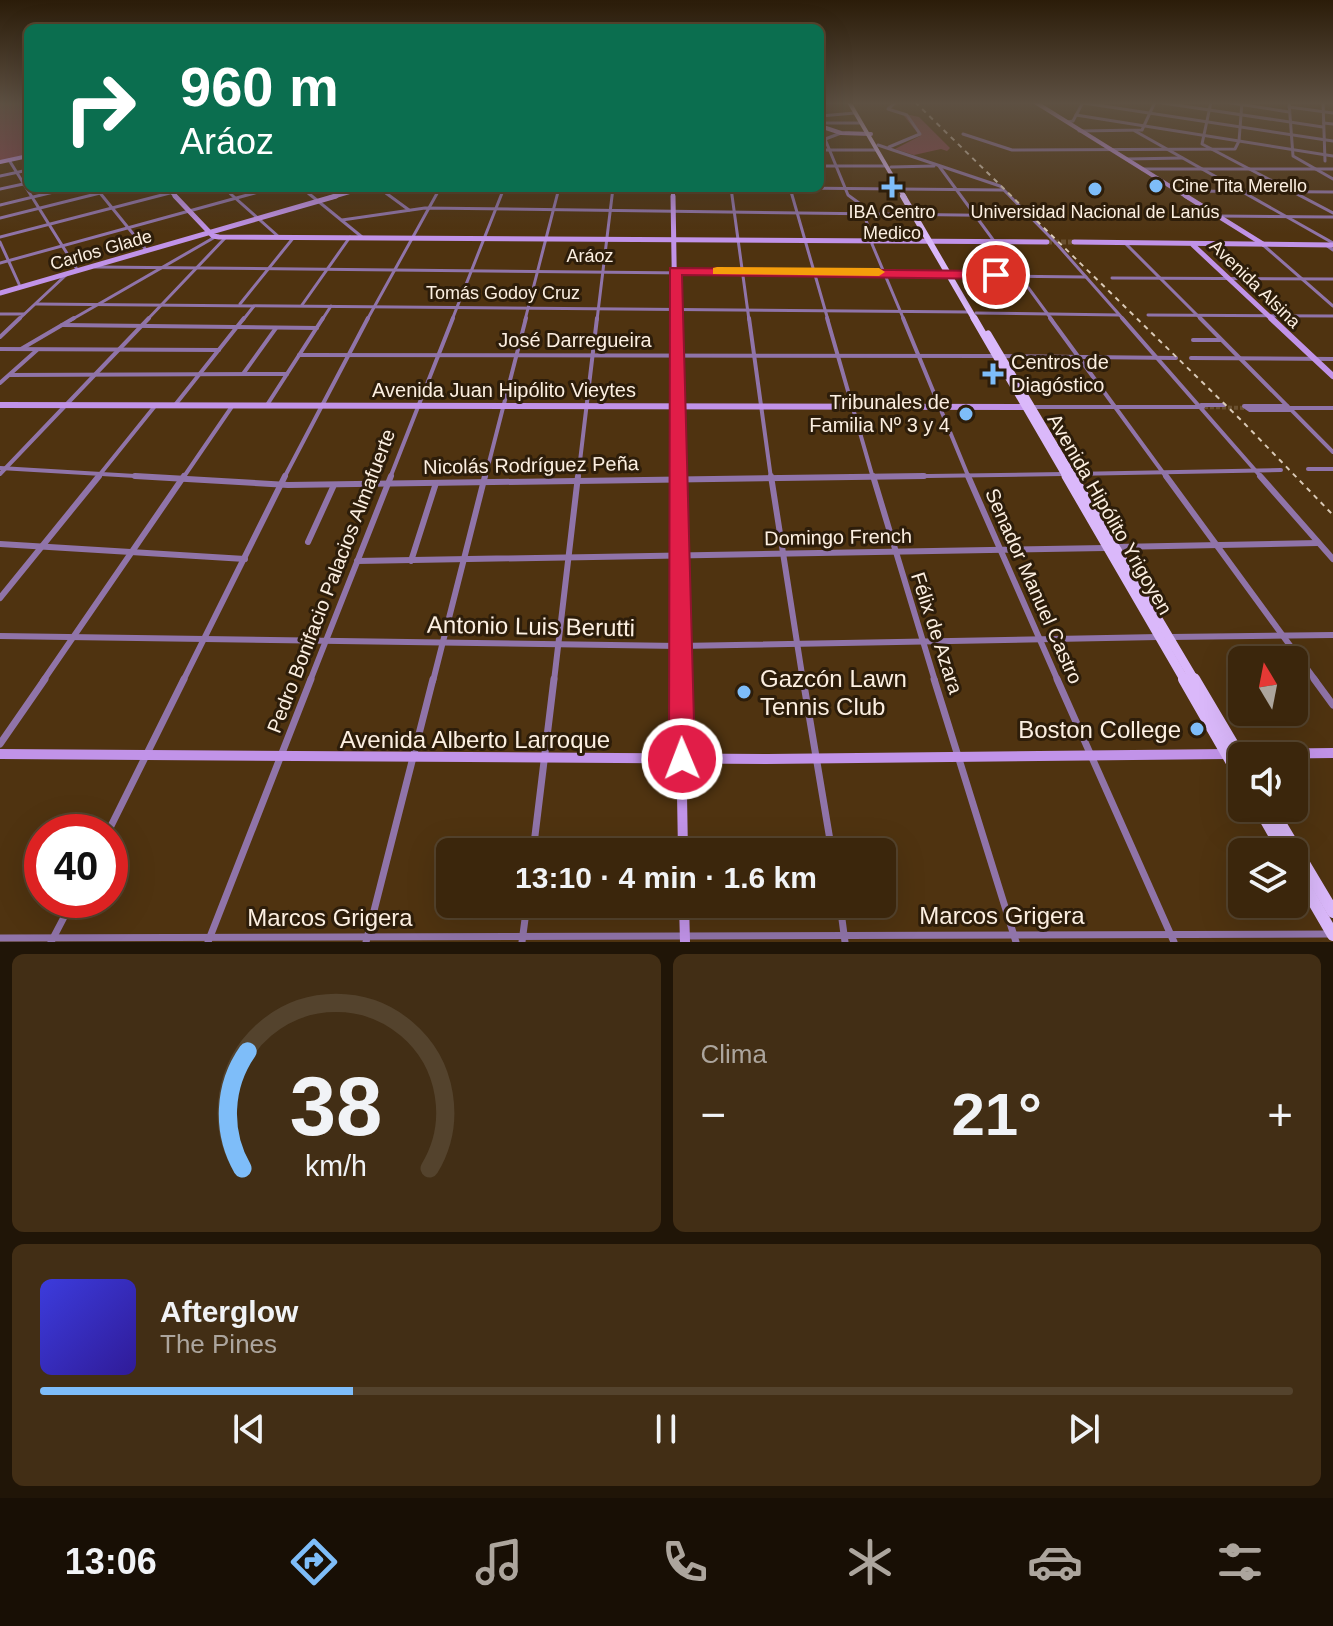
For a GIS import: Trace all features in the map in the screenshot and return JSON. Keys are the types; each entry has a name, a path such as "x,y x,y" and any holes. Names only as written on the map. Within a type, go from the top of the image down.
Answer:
{"main road":[{"path":"1106,146 1142,169"},
{"name":"Avenida Hipólito Yrigoyen","path":"877,148 1110,548 1228,743"},
{"path":"1111,149 1261,243"},
{"path":"0,162 24,157"},
{"path":"172,192 213,235 226,237 1052,242"},
{"path":"213,235 349,192"},
{"path":"673,192 683,838"},
{"path":"1219,216 1251,240 1261,243"},
{"name":"Carlos Glade","path":"0,291 213,235"},
{"path":"1239,245 1251,240"},
{"path":"1074,242 1331,246"},
{"name":"Avenida Alsina","path":"1196,245 1268,316 1333,373"},
{"name":"Avenida Juan Hipólito Vieytes","path":"0,405 1028,407"},
{"name":"Avenida Alberto Larroque","path":"1308,754 1333,753"},
{"name":"Avenida Alberto Larroque","path":"0,754 279,759 1228,756"},
{"path":"1279,822 1333,912"},
{"path":"1308,892 1333,934"},
{"path":"684,918 685,939"}],"street":[{"name":"Senador Manuel Castro","path":"827,146 849,196 858,201 872,244 967,475 1172,938"},
{"path":"887,148 892,146"},
{"path":"1000,146 1012,150 1237,149 1238,146"},
{"path":"1162,146 1287,217 1331,246"},
{"path":"1207,146 1333,215"},
{"path":"1272,146 1333,156"},
{"path":"1292,146 1293,156 1333,179"},
{"path":"1324,146 1325,161"},
{"path":"824,150 887,148 996,184 1004,190 1120,315 1333,559"},
{"path":"1127,159 1183,158"},
{"path":"9,160 24,181"},
{"path":"824,166 939,166"},
{"path":"939,166 1333,705"},
{"path":"1142,169 1333,169"},
{"path":"0,176 24,171"},
{"path":"0,189 24,183"},
{"path":"824,189 1004,190"},
{"path":"1178,191 1333,192"},
{"path":"30,192 78,271"},
{"path":"0,205 54,192"},
{"path":"0,218 105,192"},
{"path":"20,286 0,239 164,192"},
{"path":"229,192 279,237"},
{"path":"0,263 258,192"},
{"path":"307,192 362,237"},
{"path":"385,192 410,210"},
{"path":"117,814 320,405 438,192"},
{"name":"Pedro Bonifacio Palacios Almafuerte","path":"209,939 502,192"},
{"path":"366,939 558,192"},
{"path":"535,838 613,192"},
{"path":"732,192 782,554 830,838"},
{"name":"Félix de Azara","path":"791,192 894,551 1015,938"},
{"path":"101,193 147,251"},
{"path":"342,220 429,208 1030,216"},
{"path":"1219,216 1333,215"},
{"path":"21,349 213,235"},
{"path":"2,471 226,237"},
{"path":"239,305 294,237"},
{"path":"302,306 350,237"},
{"path":"1123,244 1072,242 1101,242 1123,244 1333,452"},
{"path":"1261,243 1333,306"},
{"name":"Aráoz","path":"94,267 884,272 1086,277"},
{"path":"0,337 66,275"},
{"path":"1112,278 1333,279"},
{"name":"Tomás Godoy Cruz","path":"36,304 1120,315"},
{"path":"175,405 254,305"},
{"path":"267,405 331,306"},
{"path":"0,314 25,313"},
{"path":"1148,315 1333,316"},
{"path":"62,325 317,328"},
{"path":"243,374 277,328"},
{"path":"1193,340 1221,340"},
{"path":"0,349 219,350"},
{"path":"0,383 38,349"},
{"name":"José Darregueira","path":"299,355 1176,358"},
{"path":"1191,358 1333,359"},
{"path":"10,375 287,374"},
{"path":"0,598 156,405"},
{"path":"0,744 233,405"},
{"name":"Avenida Juan Hipólito Vieytes","path":"1028,407 1224,405"},
{"path":"1290,408 1250,410 1244,406 1333,408"},
{"path":"1308,469 1333,469"},
{"name":"Nicolás Rodríguez Peña","path":"2,471 334,484 1281,470"},
{"path":"411,561 436,483"},
{"path":"308,542 334,484"},
{"path":"0,544 245,559"},
{"name":"Domingo French","path":"357,561 1217,545 1320,545 1333,550"},
{"name":"Antonio Luis Berutti","path":"0,636 679,646 1333,635"},
{"path":"52,940 64,918"},
{"path":"522,939 525,918"},
{"path":"842,918 845,939"},
{"name":"Marcos Grigera","path":"0,938 845,939 1333,934"}],"shaded area":[{"path":"0,146 24,146 24,156 0,161"},
{"path":"901,146 950,148 914,155 895,149"}],"tunnel":[{"path":"1047,242 1074,242"},
{"path":"1204,407 1247,408"}],"railway":[{"path":"960,146 1242,421 1333,515"}],"slow traffic":[{"path":"717,271 879,272"}],"place":[{"name":"Cine Tita Merello","path":"1156,186"},
{"name":"IBA Centro Medico","path":"892,187"},
{"name":"Universidad Nacional de Lanús","path":"1095,189"},
{"name":"Centros de Diagóstico","path":"993,374"},
{"name":"Tribunales de Familia Nº 3 y 4","path":"966,414"},
{"name":"Gazcón Lawn Tennis Club","path":"744,692"},
{"name":"Boston College","path":"1197,729"}],"route":[{"path":"682,759 675,271 996,275"}]}
